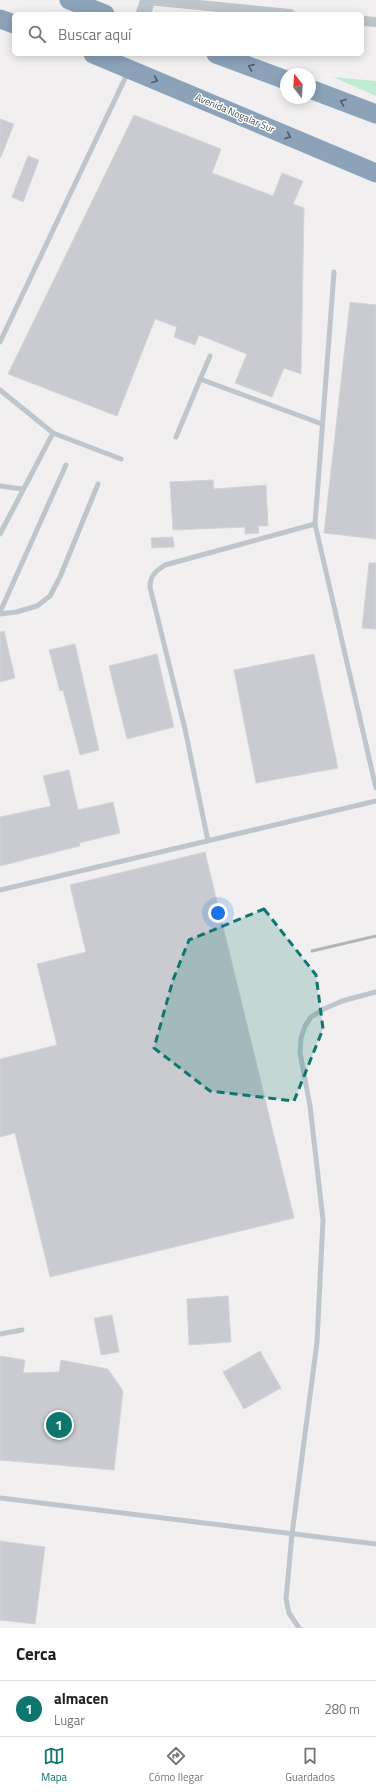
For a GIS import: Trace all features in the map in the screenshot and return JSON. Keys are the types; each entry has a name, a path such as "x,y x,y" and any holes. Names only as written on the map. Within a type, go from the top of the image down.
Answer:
{"highway":[{"path":"70,0 100,12"},
{"path":"0,19 12,23"},
{"name":"Avenida Nogalar Sur","path":"98,56 376,173"},
{"path":"221,56 280,78"},
{"path":"316,91 376,114"}],"street":[{"path":"144,12 148,0 270,12"},
{"path":"364,21 376,22"}],"lane":[{"path":"0,342 129,69"},
{"path":"334,272 315,524 376,788"},
{"path":"176,437 210,356"},
{"path":"200,380 322,424"},
{"path":"0,390 53,433 121,459"},
{"path":"0,534 22,489 53,433"},
{"path":"66,465 0,613 16,612 37,606 50,596 60,577 98,484"},
{"path":"0,486 22,489"},
{"path":"208,841 185,730 150,587 150,578 156,571 165,565 315,524"},
{"path":"0,890 376,801"},
{"path":"299,1628 289,1613 286,1599 292,1534 317,1342 323,1220 310,1106 300,1053 301,1038 305,1026 311,1017 324,1009 342,1001 376,992"},
{"path":"0,1334 22,1330"},
{"path":"0,1498 376,1544"}],"highlighted area":[{"path":"264,909 316,975 323,1029 294,1101 210,1091 154,1048 173,980 189,940"}],"green space":[{"path":"333,77 376,81 376,96"}],"building":[{"path":"134,115 221,149 212,173 273,196 282,173 303,181 293,204 304,208 301,374 284,368 272,397 235,383 247,354 199,335 195,345 174,337 177,327 155,319 117,416 8,374"},
{"path":"0,119 14,124 1,157 0,157"},
{"path":"28,156 39,160 23,202 12,197"},
{"path":"350,302 376,305 376,539 324,533"},
{"path":"213,480 214,489 266,485 268,526 258,526 259,533 245,534 245,527 173,530 170,482"},
{"path":"173,537 174,547 152,548 151,538"},
{"path":"369,563 376,563 376,629 362,628"},
{"path":"4,631 15,678 0,682 0,632"},
{"path":"75,644 99,750 80,755 63,690 60,691 49,650"},
{"path":"157,654 174,727 127,739 109,666"},
{"path":"314,654 338,768 256,783 234,670"},
{"path":"69,770 78,810 113,802 120,833 79,843 80,846 0,866 0,817 51,806 43,776"},
{"path":"205,852 294,1218 50,1277 15,1133 0,1137 0,1059 57,1045 37,964 86,952 70,885"},
{"path":"228,1296 231,1342 189,1345 187,1299"},
{"path":"112,1315 119,1352 101,1355 94,1318"},
{"path":"260,1351 281,1388 244,1409 223,1372"},
{"path":"0,1356 25,1360 23,1373 59,1372 61,1360 108,1369 123,1391 114,1470 0,1460"},
{"path":"0,1541 45,1547 35,1624 0,1620"}],"railway":[{"path":"312,951 376,936"}],"place":[{"name":"almacen","path":"59,1425"}]}
